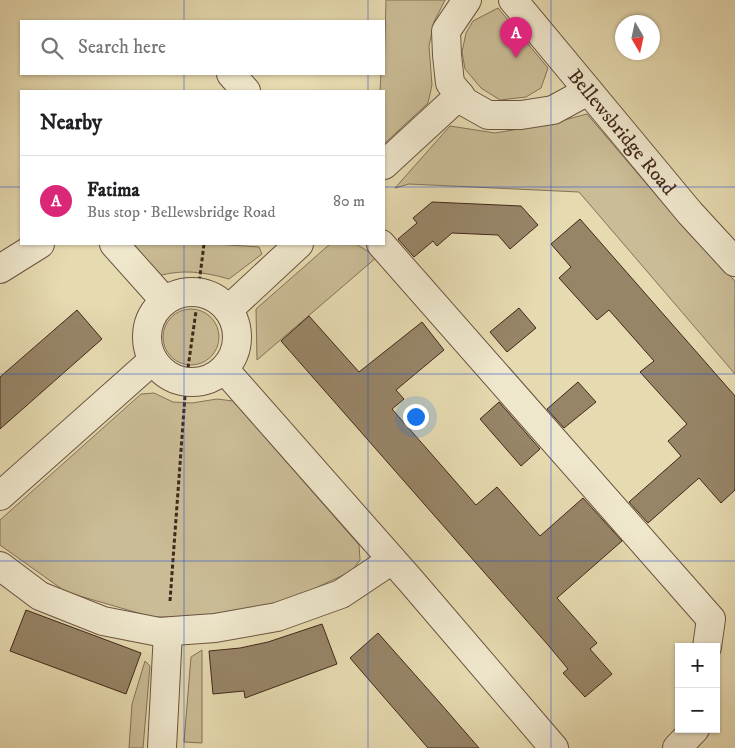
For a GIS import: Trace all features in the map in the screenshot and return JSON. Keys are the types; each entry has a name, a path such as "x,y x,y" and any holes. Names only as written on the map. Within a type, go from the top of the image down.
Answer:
{"street":[{"path":"467,0 446,31 450,83 465,102 488,115 521,115 553,110 588,91"},
{"name":"Bellewsbridge Road","path":"513,0 690,213 735,262"},
{"path":"232,75 245,90"},
{"path":"385,164 460,95"},
{"path":"0,269 38,245"},
{"path":"115,245 165,301"},
{"path":"228,310 298,245"},
{"path":"382,245 711,619 708,643"},
{"path":"181,293 198,293 214,298 228,310 235,324 237,340 233,356 224,369 207,380 186,382 167,376 152,360 147,344 147,328 154,312 165,301 181,293"},
{"path":"0,496 152,360"},
{"path":"224,369 554,748"},
{"path":"0,566 40,596 103,621 159,632 168,632 214,628 277,617 341,594 392,560"},
{"path":"162,748 168,632"},
{"path":"677,748 691,733"}],"path":[{"path":"168,632 186,382 204,245"}],"shaded area":[{"path":"386,0 445,0 434,22 429,46 432,85 428,103 385,143 385,90 380,90 381,75 385,75"},
{"path":"498,8 548,68 541,88 526,97 500,100 481,88 465,69 462,52 466,33 473,21"},
{"path":"587,114 684,228 735,281 735,374 579,192 409,184 395,188 450,126 495,133 549,124"},
{"path":"129,245 230,245 259,247 262,254 229,279 194,272 158,276"},
{"path":"329,245 358,245 377,257 257,360 256,309"},
{"path":"191,309 206,314 214,322 219,337 214,352 206,360 191,365 176,360 168,352 163,337 168,322 176,314"},
{"path":"154,393 173,402 192,403 217,399 233,401 359,545 360,560 352,571 292,599 214,617 152,617 66,592 0,545 0,520 141,394"},
{"path":"202,650 202,743 184,742 191,657"},
{"path":"145,661 150,666 143,748 129,748 132,704"}],"building":[{"path":"432,202 521,206 538,225 510,249 498,235 452,233 437,246 433,241 414,257 398,239 417,223 413,218"},
{"path":"580,219 735,396 735,490 721,503 699,478 648,523 629,502 681,456 668,441 687,424 640,372 654,361 609,310 597,320 559,278 571,267 551,244"},
{"path":"519,308 536,328 507,352 490,332"},
{"path":"77,310 102,339 0,429 0,377"},
{"path":"309,316 359,372 422,322 444,350 396,390 404,399 392,409 476,505 497,487 540,536 583,498 622,541 557,598 597,643 590,649 612,674 585,697 563,673 568,669 548,645 281,341"},
{"path":"578,382 596,402 564,428 547,409"},
{"path":"499,402 540,449 521,466 480,419"},
{"path":"26,610 141,653 126,694 10,651"},
{"path":"322,624 337,664 245,698 244,691 213,694 209,651 240,648 268,642"},
{"path":"378,633 479,748 428,748 350,658"}],"place":[{"name":"Fatima","path":"516,58"}]}
